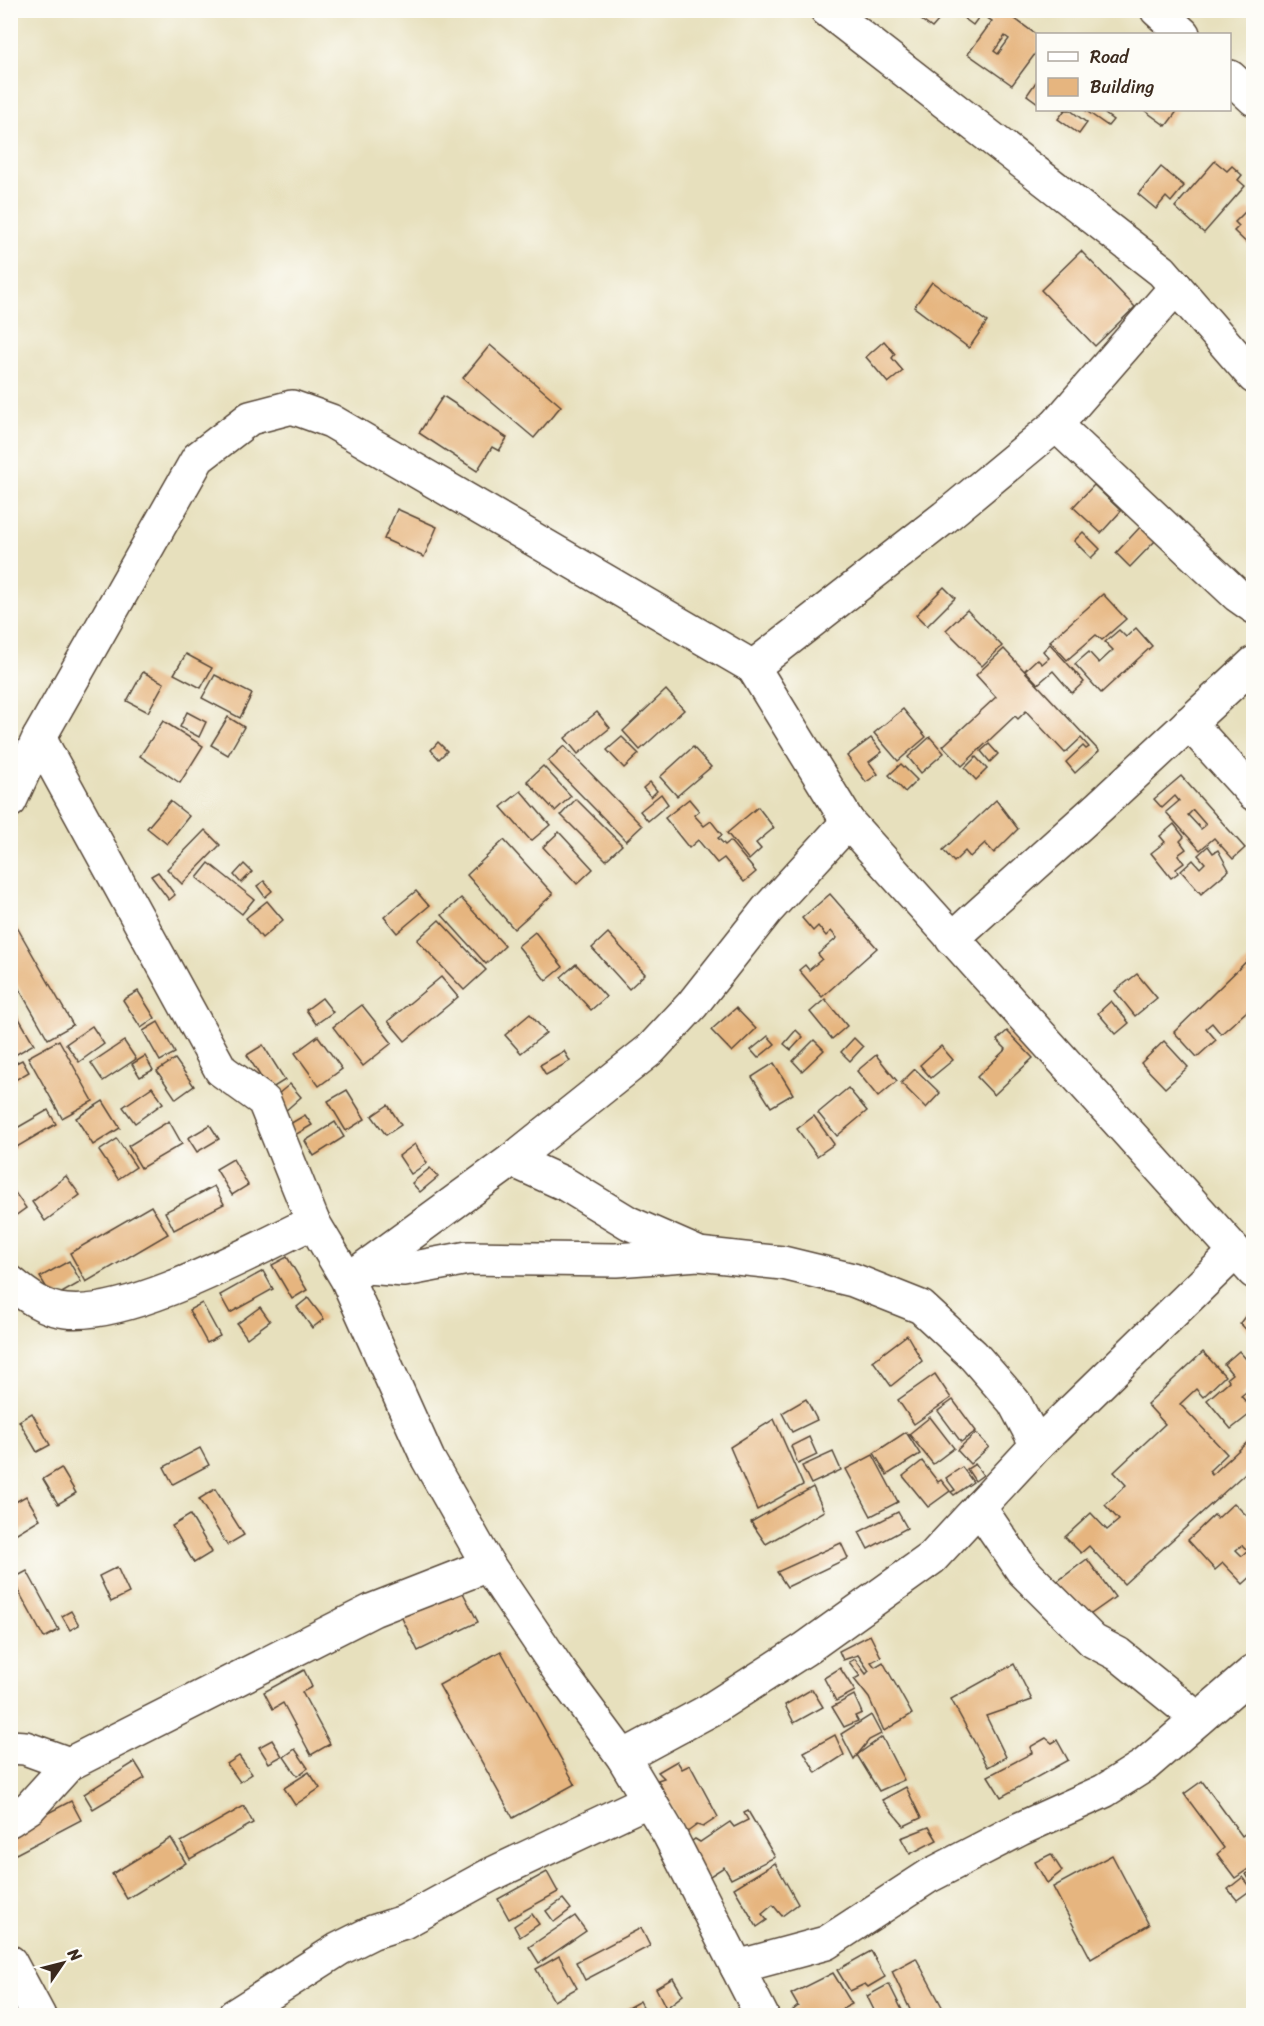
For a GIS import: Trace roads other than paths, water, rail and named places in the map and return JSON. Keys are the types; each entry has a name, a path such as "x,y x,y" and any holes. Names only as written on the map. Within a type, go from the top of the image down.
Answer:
{"street":[{"path":"827,10 1162,271 1254,377"},
{"path":"1157,10 1183,33"},
{"path":"1231,78 1254,99"},
{"path":"753,667 945,517 1056,425 1176,287"},
{"path":"10,801 39,738 198,458 250,418 292,407 331,421 753,667 848,822 1244,1262 1037,1446 932,1558 805,1649 710,1710 623,1756"},
{"path":"1056,425 1237,595 1254,607"},
{"path":"952,939 1254,663"},
{"path":"1189,723 1254,794"},
{"path":"39,738 221,1070 264,1101 313,1221 357,1273 428,1459 488,1565 560,1672 623,1756 649,1800 762,2016"},
{"path":"357,1273 512,1160 651,1049 692,1005 767,910 848,822"},
{"path":"512,1160 565,1184 629,1223 698,1254"},
{"path":"10,1282 46,1307 64,1311 91,1312 139,1299 213,1269 313,1221"},
{"path":"357,1273 404,1270 468,1258 616,1260 698,1254 783,1263 853,1280 921,1307 973,1355 1014,1402 1037,1446"},
{"path":"979,1507 1022,1570 1086,1634 1118,1654 1198,1719"},
{"path":"10,1820 30,1807 69,1764 373,1610 488,1565"},
{"path":"737,1967 826,1942 929,1876 1020,1829 1104,1791 1145,1765 1254,1671"},
{"path":"10,1747 25,1748 69,1764"},
{"path":"234,2016 356,1941 404,1922 490,1875 649,1800"},
{"path":"14,1977 39,2016"}]}
